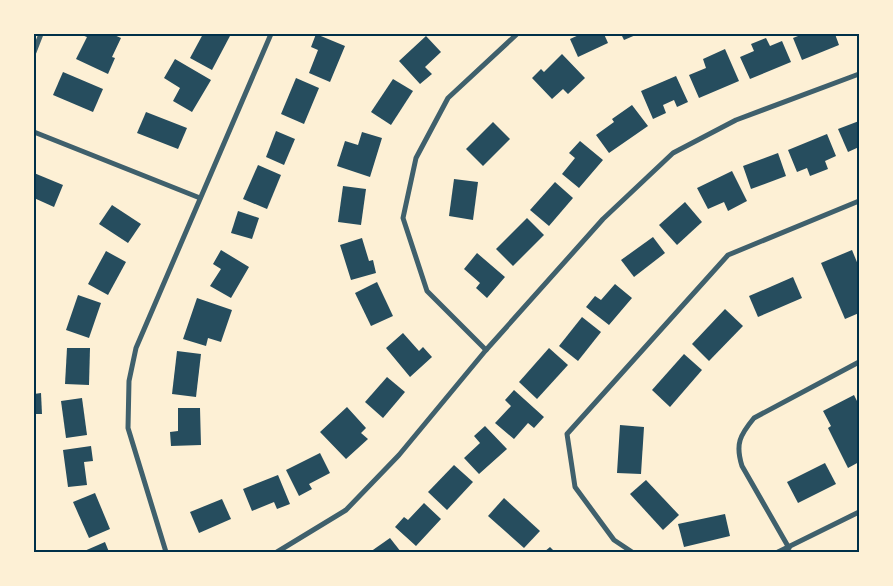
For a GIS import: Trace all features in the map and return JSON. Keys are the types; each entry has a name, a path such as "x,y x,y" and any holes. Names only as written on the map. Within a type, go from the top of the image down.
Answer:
{"street":[{"path":"34,52 41,34"},
{"path":"166,552 128,428 129,381 136,348 271,34"},
{"path":"486,350 427,292 403,218 416,158 448,98 517,34"},
{"path":"276,552 346,510 399,454 486,350 603,219 673,152 736,120 859,74"},
{"path":"34,132 200,198"},
{"path":"632,552 614,540 575,487 567,434 728,255 859,202"},
{"path":"789,548 742,466 738,453 742,433 754,418 859,362"},
{"path":"778,552 859,512"}],"building":[{"path":"79,34 112,34 121,38 112,57 115,58 108,74 76,59 87,37"},
{"path":"203,34 231,34 212,70 190,58"},
{"path":"316,34 345,46 330,82 309,73 318,50 311,47"},
{"path":"581,34 604,34 608,43 578,57 570,39"},
{"path":"621,34 638,34 624,40"},
{"path":"803,34 835,34 839,45 802,60 793,38"},
{"path":"426,36 441,52 425,67 432,74 420,84 399,61"},
{"path":"766,38 770,46 782,41 791,62 750,79 740,57 754,51 751,44"},
{"path":"725,49 739,81 699,98 689,75 706,68 703,59"},
{"path":"562,54 585,78 568,94 563,89 552,99 532,78 541,69 544,72"},
{"path":"175,59 211,80 192,112 173,101 180,88 164,78"},
{"path":"63,72 103,89 93,112 53,95"},
{"path":"676,76 688,102 677,107 674,100 663,105 666,113 653,119 641,91"},
{"path":"296,78 319,88 304,124 281,114"},
{"path":"393,79 413,91 391,125 371,112"},
{"path":"632,105 648,126 609,153 596,135 614,122 612,119"},
{"path":"146,112 187,128 178,149 137,133"},
{"path":"859,121 859,147 848,152 838,129"},
{"path":"493,122 510,139 483,166 466,149"},
{"path":"276,131 295,139 284,165 266,157"},
{"path":"362,132 382,138 370,177 337,166 345,141 358,145"},
{"path":"827,134 836,156 825,161 828,169 810,176 807,168 797,172 788,150"},
{"path":"580,141 603,160 579,188 562,174 575,158 569,153"},
{"path":"778,153 786,176 751,189 743,166"},
{"path":"258,165 281,175 267,209 243,199"},
{"path":"732,171 747,201 728,211 724,202 708,209 697,188"},
{"path":"34,173 63,185 54,207 34,198"},
{"path":"454,179 478,182 473,220 449,216"},
{"path":"555,182 573,198 549,226 530,210"},
{"path":"343,186 366,189 361,225 338,222"},
{"path":"685,202 702,222 677,245 659,225"},
{"path":"112,205 141,224 128,243 99,224"},
{"path":"238,211 259,218 252,239 231,233"},
{"path":"527,218 544,235 513,266 496,249"},
{"path":"653,237 665,253 634,277 621,260"},
{"path":"362,238 369,261 373,260 376,273 351,280 340,245"},
{"path":"221,250 249,267 231,298 210,286 221,269 213,264"},
{"path":"852,250 859,267 859,313 845,319 821,263"},
{"path":"106,251 126,262 108,295 88,284"},
{"path":"477,253 505,277 487,298 476,288 480,283 464,269"},
{"path":"793,277 802,298 758,317 749,296"},
{"path":"377,282 393,316 371,326 355,293"},
{"path":"615,284 632,298 609,325 586,307 595,296 601,300"},
{"path":"78,295 101,303 89,338 66,330"},
{"path":"197,298 232,310 221,342 208,338 206,346 183,339"},
{"path":"725,309 743,326 709,361 692,344"},
{"path":"582,317 601,332 578,361 559,346"},
{"path":"403,333 419,351 423,347 432,357 410,377 386,348"},
{"path":"67,348 90,348 89,385 65,384"},
{"path":"549,348 568,365 537,399 519,382"},
{"path":"177,351 201,354 196,397 172,394"},
{"path":"684,354 702,370 670,407 652,390"},
{"path":"387,377 405,392 383,418 365,402"},
{"path":"514,390 544,417 534,428 528,423 514,439 495,423 511,406 505,400"},
{"path":"41,393 42,414 34,414 34,394"},
{"path":"854,395 859,405 859,462 848,468 828,428 831,426 823,411"},
{"path":"82,398 87,435 66,438 61,401"},
{"path":"347,407 366,428 361,433 368,439 346,459 320,432"},
{"path":"178,408 200,408 201,445 171,446 170,432 178,431"},
{"path":"620,425 644,427 641,474 617,473"},
{"path":"485,426 507,449 479,474 464,458 480,443 474,436"},
{"path":"91,446 93,461 84,462 87,485 68,487 63,450"},
{"path":"320,453 330,473 309,484 312,489 299,496 286,470"},
{"path":"825,463 836,484 798,503 787,482"},
{"path":"454,465 473,482 447,510 428,492"},
{"path":"278,475 290,504 277,509 274,502 252,511 243,489"},
{"path":"646,480 679,515 663,530 630,494"},
{"path":"95,493 110,529 89,538 73,502"},
{"path":"504,498 540,531 524,548 488,516"},
{"path":"222,499 231,519 199,533 190,512"},
{"path":"424,503 441,519 416,546 395,527 404,517 408,520"},
{"path":"725,514 730,536 684,547 678,524"},
{"path":"390,538 401,552 370,552"},
{"path":"105,542 109,552 82,552"},
{"path":"550,547 555,552 544,552"}]}
